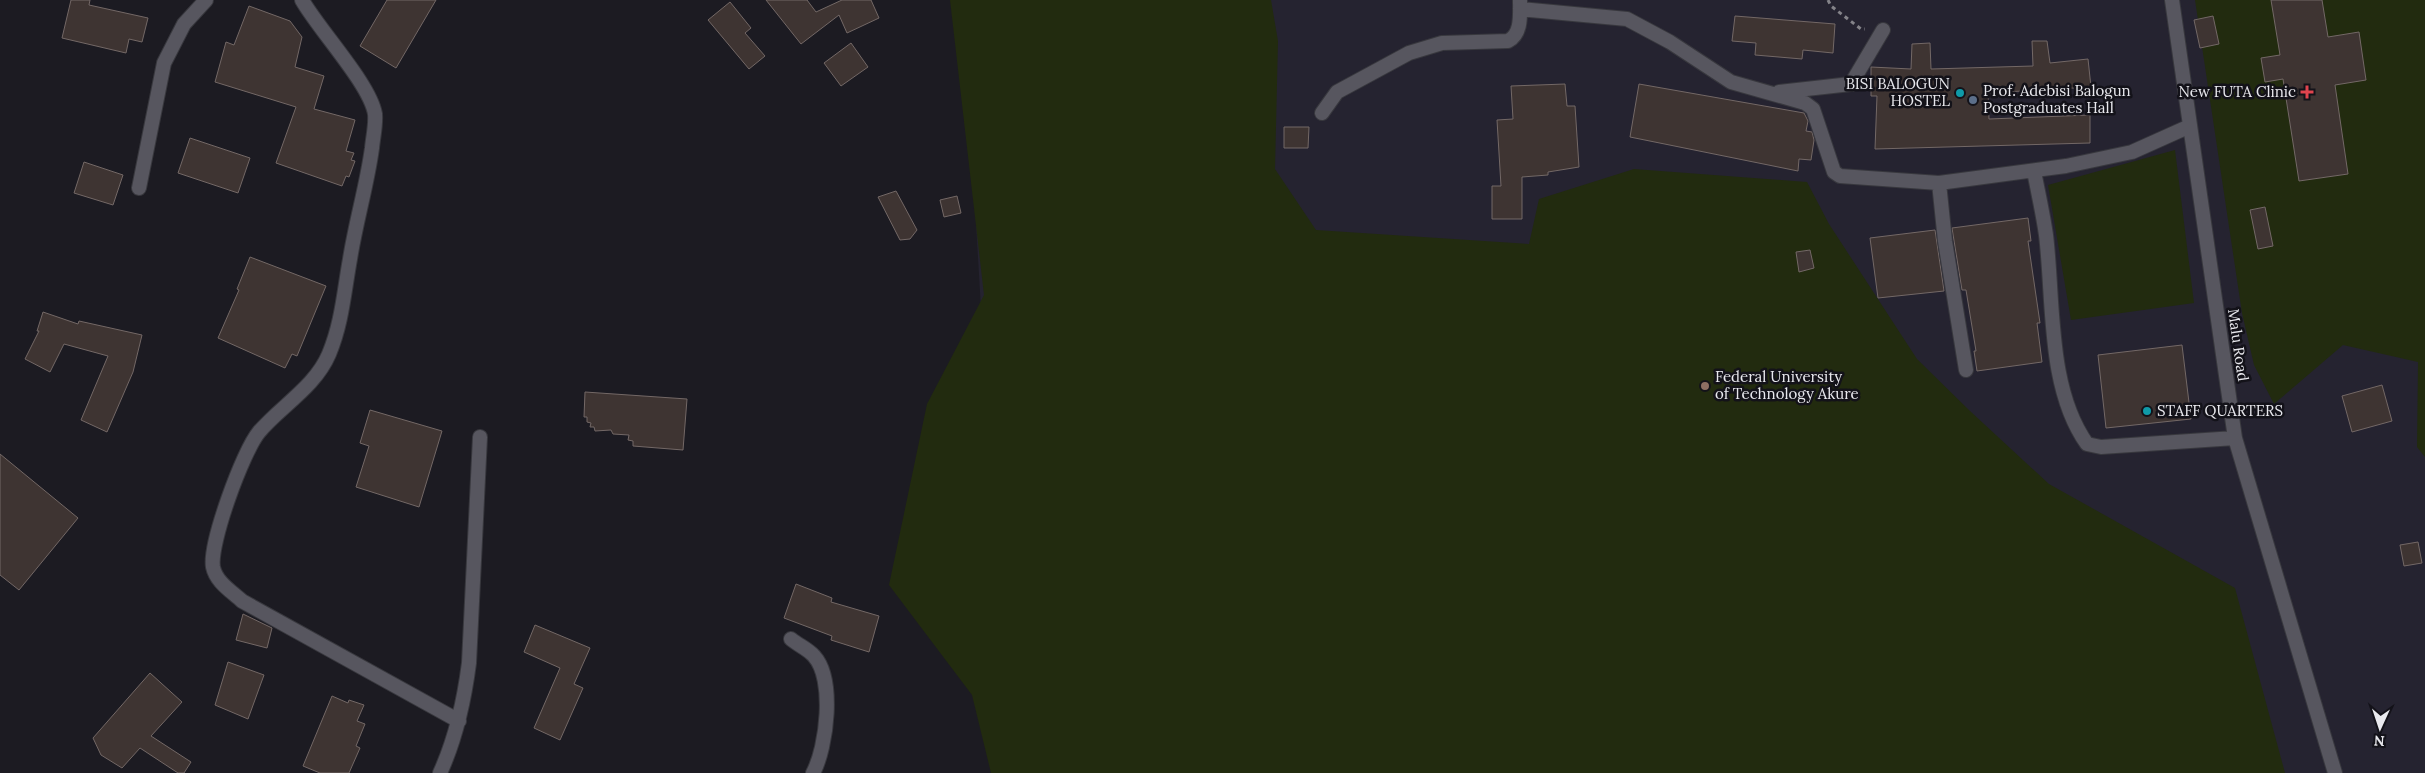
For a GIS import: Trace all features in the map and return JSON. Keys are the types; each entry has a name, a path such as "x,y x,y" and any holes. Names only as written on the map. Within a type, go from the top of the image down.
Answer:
{"street":[{"path":"139,188 164,62 184,24 206,0"},
{"path":"302,0 313,19 361,83 371,102 375,114 368,179 350,259 341,322 328,356 306,386 258,434 246,451 235,478 213,552 213,566 218,579 242,600 459,721"},
{"name":"Malu Road","path":"2172,0 2235,438 2335,773"},
{"path":"1322,112 1337,92 1409,53 1442,43 1508,41 1515,37 1518,31 1520,5 1627,19 1670,42 1731,82 1797,100 1813,109 1834,172 1840,176 1939,183 2034,171 2132,152 2190,126"},
{"path":"1768,93 1851,84 1883,30"},
{"path":"2034,171 2046,234 2052,326 2059,371 2076,428 2087,444 2101,447 2235,438"},
{"path":"1939,183 1945,241 1966,370"},
{"path":"440,773 449,753 459,721 465,696 469,664 480,437"},
{"path":"791,640 814,656 821,667 825,686 826,724 822,750 813,773"}],"path":[{"path":"1828,0 1831,6 1861,29 1883,30"}],"shaded area":[{"name":"Federal University of Technology Akure","path":"963,0 2425,0 2425,773 1008,773"}],"green space":[{"name":"Federal University of Technology Akure","path":"950,0 1271,0 1278,41 1275,169 1316,230 1529,244 1539,199 1634,169 1807,182 1829,224 1917,359 1970,411 2049,484 2235,588 2285,773 991,773 972,695 889,585 927,404 984,295"},
{"path":"2195,0 2425,0 2425,457 2417,447 2418,362 2343,345 2274,404 2254,365 2242,313"},
{"path":"2175,150 2194,303 2071,320 2048,185"}],"building":[{"path":"71,0 90,0 89,5 148,18 142,42 129,39 126,53 62,38"},
{"path":"387,0 436,0 396,68 360,46"},
{"path":"766,0 807,0 816,12 842,0 871,0 879,18 847,33 839,15 801,44"},
{"name":"New FUTA Clinic","path":"2271,0 2322,0 2328,37 2359,32 2366,80 2335,85 2348,174 2299,181 2283,79 2265,82 2261,58 2280,55"},
{"path":"730,2 751,28 745,33 765,56 749,69 708,20"},
{"path":"249,6 290,21 302,37 295,67 324,76 314,109 355,120 346,151 354,153 351,160 355,161 349,177 346,176 342,186 276,163 296,107 215,82 226,42 234,45"},
{"path":"1735,16 1835,24 1833,53 1803,50 1802,59 1755,55 1756,43 1732,41"},
{"path":"2213,16 2219,44 2200,48 2194,20"},
{"name":"BISI BALOGUN HOSTEL","path":"2032,41 2047,41 2050,63 2088,59 2091,87 1988,93 1989,119 2090,115 2090,143 1875,149 1877,96 1871,96 1871,67 1911,69 1912,44 1930,43 1931,69 2033,66"},
{"path":"851,43 868,67 841,86 824,63"},
{"path":"1565,84 1567,106 1575,106 1579,167 1548,172 1548,175 1522,177 1522,219 1492,219 1492,186 1501,186 1497,120 1513,119 1511,86"},
{"path":"1639,84 1804,113 1808,121 1806,131 1812,132 1814,140 1811,160 1799,159 1798,171 1630,137"},
{"path":"1284,127 1309,127 1308,148 1284,148"},
{"path":"190,138 250,158 238,193 178,173"},
{"path":"84,162 123,175 113,205 74,193"},
{"path":"896,191 917,230 910,239 900,240 878,197"},
{"path":"957,196 961,213 944,217 940,200"},
{"path":"2265,207 2273,246 2258,249 2250,210"},
{"path":"2028,218 2031,241 2028,241 2040,323 2037,323 2042,362 1977,371 1974,351 1976,351 1966,290 1962,290 1952,228"},
{"path":"1935,230 1944,291 1878,298 1870,238"},
{"path":"1810,250 1814,268 1799,272 1796,252"},
{"path":"250,257 326,286 297,356 292,354 285,368 218,338 239,290 237,289"},
{"path":"43,312 78,324 79,321 142,335 133,372 107,432 81,420 108,356 64,344 50,372 25,359 39,331 37,331"},
{"path":"2182,345 2191,419 2106,428 2098,355"},
{"path":"2382,385 2392,421 2352,432 2342,396"},
{"path":"585,392 687,399 683,450 633,446 633,441 628,440 629,435 613,434 611,430 595,431 594,427 590,427 591,423 587,422 587,417 584,417"},
{"path":"370,410 442,431 419,507 356,487 369,446 360,443"},
{"path":"0,454 78,518 19,590 0,575"},
{"path":"2418,542 2422,563 2404,566 2400,545"},
{"path":"796,584 832,598 831,602 879,616 869,652 831,640 832,636 784,618"},
{"path":"243,614 272,628 267,648 236,640"},
{"path":"535,625 590,648 574,684 583,688 560,740 534,728 560,668 524,652"},
{"path":"228,662 264,675 248,719 215,705"},
{"path":"150,673 182,702 151,736 191,762 184,773 178,773 140,748 122,768 101,755 93,738"},
{"path":"332,696 348,703 349,700 364,705 357,721 365,724 356,746 360,748 349,773 320,773 303,766"}],"place":[{"name":"New FUTA Clinic","path":"2307,92"},
{"name":"BISI BALOGUN HOSTEL","path":"1960,93"},
{"name":"Prof. Adebisi Balogun Postgraduates Hall","path":"1973,100"},
{"name":"Federal University of Technology Akure","path":"1705,386"},
{"name":"STAFF QUARTERS","path":"2147,411"}]}
